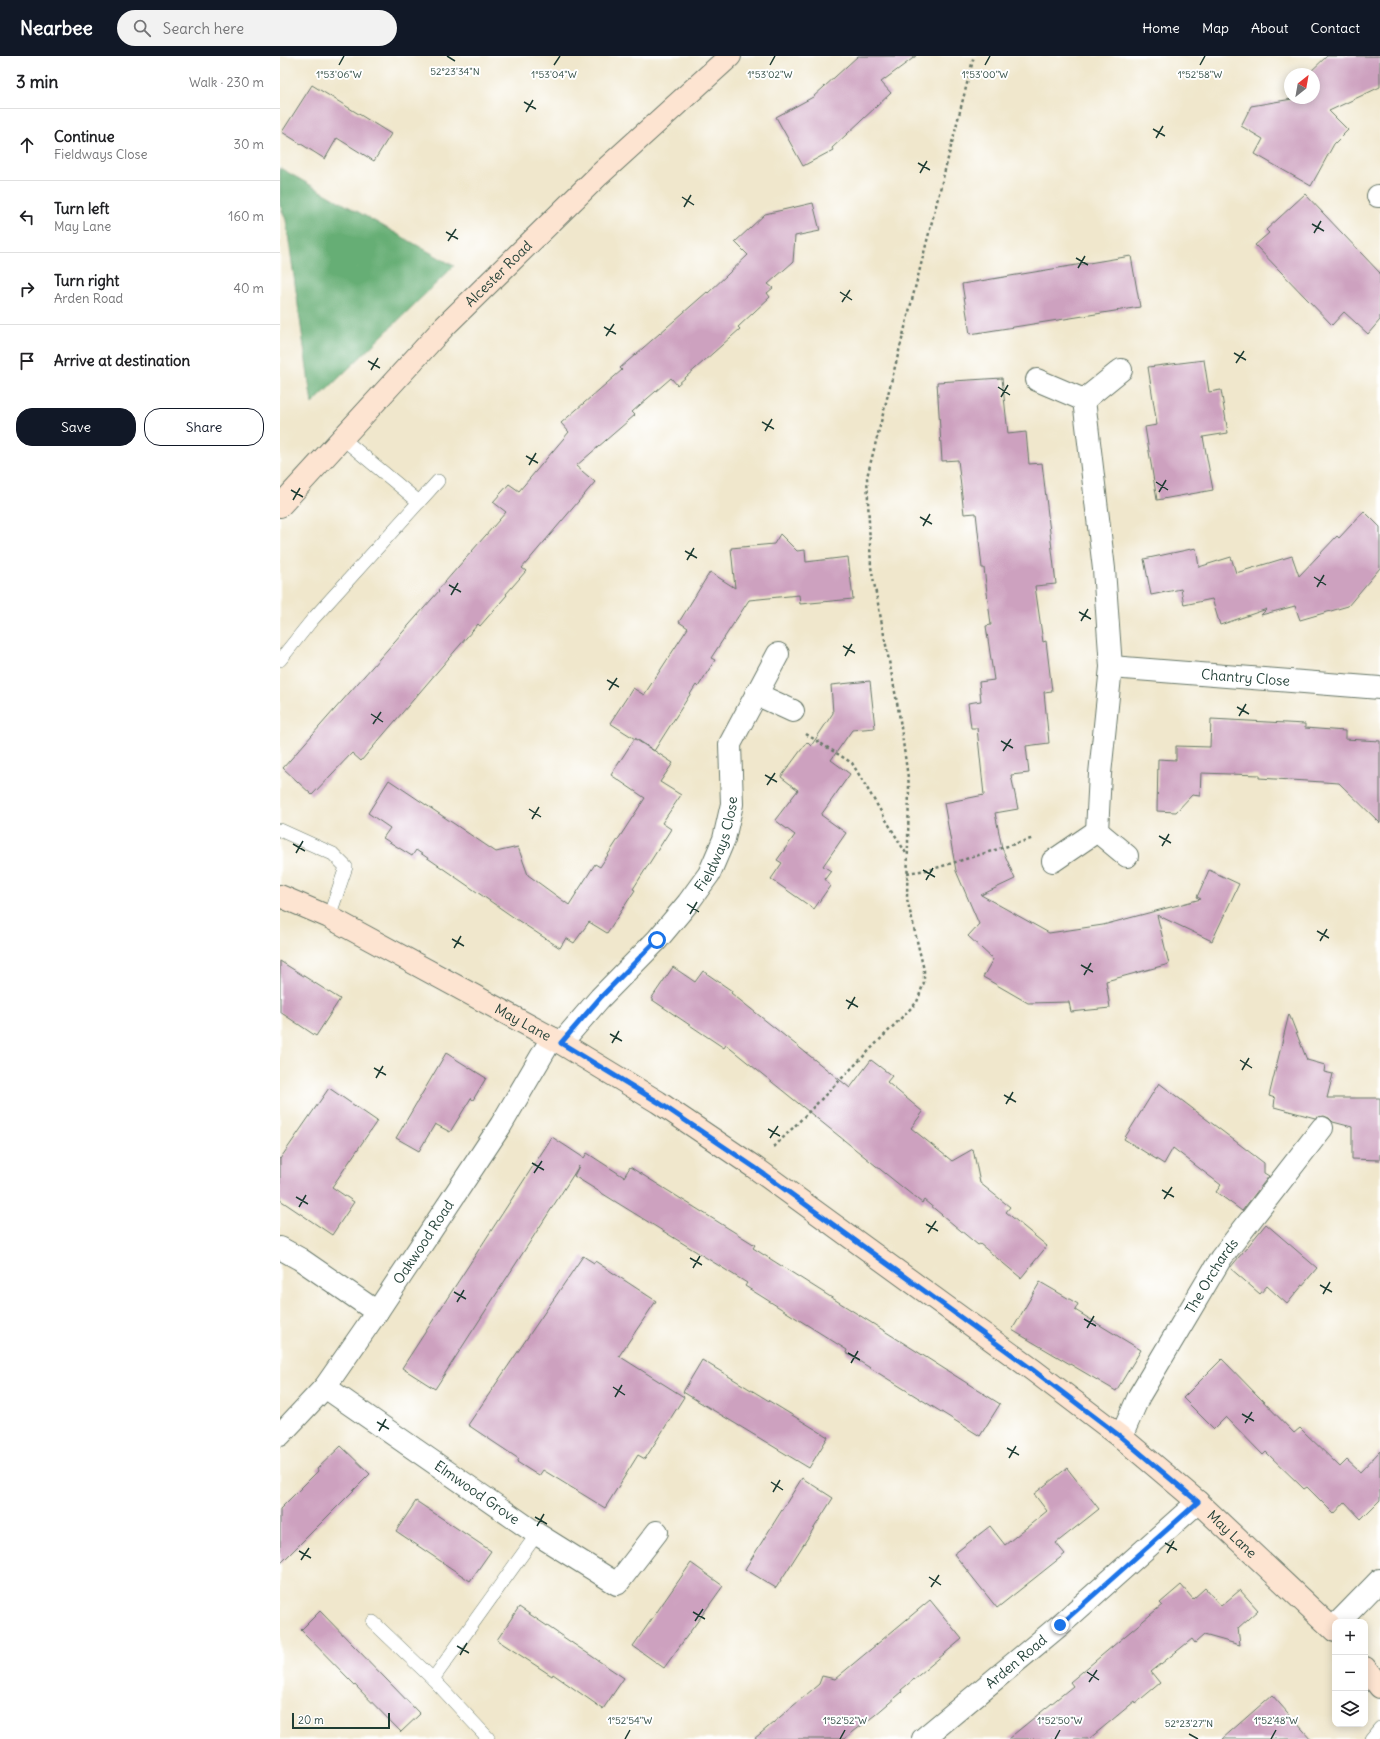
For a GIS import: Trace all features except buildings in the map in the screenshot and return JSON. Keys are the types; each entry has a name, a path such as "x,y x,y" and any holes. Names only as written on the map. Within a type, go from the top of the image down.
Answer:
{"street":[{"name":"Alcester Road","path":"280,506 444,327 599,175 730,56"},
{"path":"1084,400 1121,370"},
{"path":"1037,380 1084,400"},
{"path":"1084,400 1104,569 1111,667 1100,774 1097,831"},
{"name":"Fieldways Close","path":"557,1041 657,940 688,903 709,874 724,839 732,804 730,744 778,654"},
{"name":"Chantry Close","path":"1111,667 1380,688"},
{"path":"756,694 793,711"},
{"path":"1097,831 1127,856"},
{"path":"1053,861 1097,831"},
{"name":"May Lane","path":"280,896 329,918 557,1041 658,1102 754,1167 1033,1370 1121,1437 1198,1502 1332,1623"},
{"name":"Oakwood Road","path":"280,1435 325,1388 557,1041"},
{"name":"The Orchards","path":"1121,1437 1139,1396 1221,1258 1322,1128"},
{"path":"280,1248 300,1258 377,1312"},
{"name":"Elmwood Grove","path":"325,1388 537,1534 617,1584 657,1532"},
{"name":"Arden Road","path":"922,1739 1060,1625 1198,1502"},
{"path":"1344,1619 1380,1581"},
{"path":"1368,1672 1380,1687"}],"lane":[{"path":"342,438 419,502"},
{"path":"280,660 312,620 438,481"},
{"path":"280,830 333,854 346,866 329,918"},
{"path":"433,1679 537,1534"},
{"path":"373,1622 433,1679 488,1738"},
{"path":"1370,1739 1380,1728"}],"path":[{"path":"754,1167 918,1002 924,982 924,970 907,899 909,785 899,713 871,567 867,477 974,56"},
{"path":"793,711 793,726 852,763 908,856"},
{"path":"907,873 933,870 1035,838 1053,861"}],"green space":[{"path":"280,168 454,266 312,404 286,220 280,205"}],"route":[{"path":"657,940 600,998 561,1043 658,1102 754,1167 1033,1370 1121,1437 1198,1502 1060,1625"}]}
